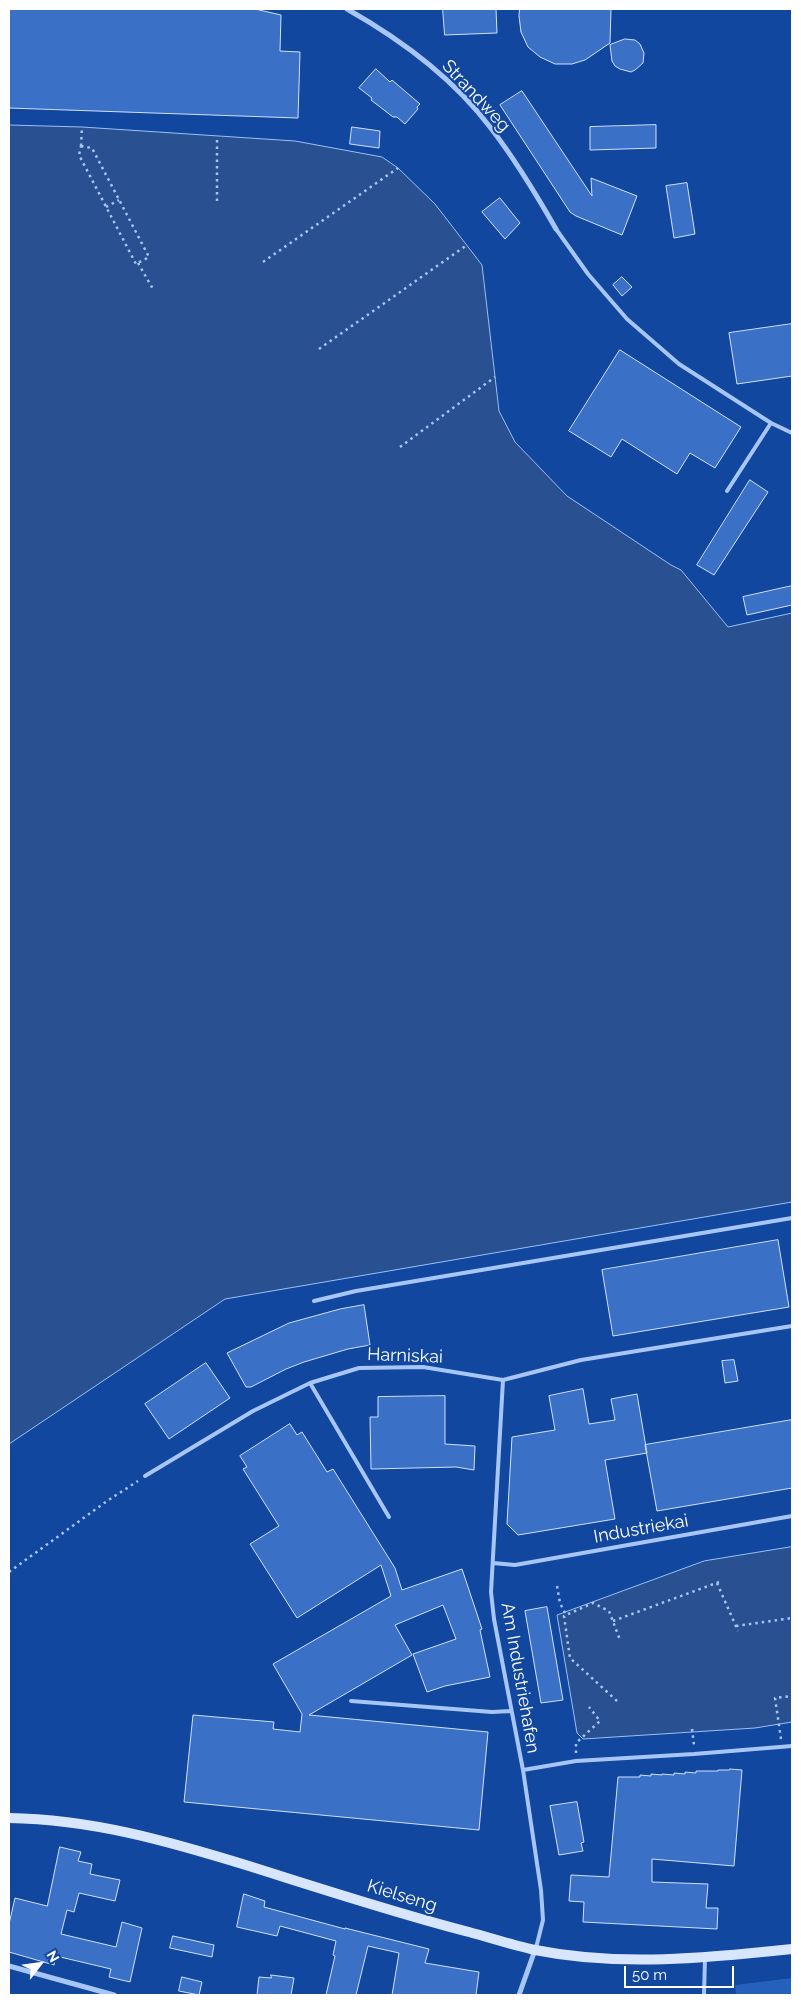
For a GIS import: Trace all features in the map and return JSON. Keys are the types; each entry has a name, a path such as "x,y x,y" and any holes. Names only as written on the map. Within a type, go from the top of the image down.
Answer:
{"street":[{"name":"Strandweg","path":"347,9 380,27 426,63 460,93 490,126 529,182 556,229"},
{"name":"Kielseng","path":"9,1818 58,1821 152,1837 408,1916 535,1950 586,1957 622,1959 705,1958 792,1949"},
{"path":"519,1995 535,1950"},
{"path":"9,1966 114,1995"}],"lane":[{"path":"556,229 588,274 627,319 679,364 771,423 792,433"},
{"path":"727,491 771,423"},
{"path":"314,1301 356,1291 792,1218"},
{"name":"Harniskai","path":"146,1476 253,1411 310,1383 359,1368 423,1366 503,1380 581,1360 792,1326"},
{"name":"Am Industriehafen","path":"503,1380 491,1592 494,1619 523,1770 541,1890 542,1920 535,1950"},
{"path":"310,1383 389,1516"},
{"name":"Industriekai","path":"493,1563 515,1565 792,1516"},
{"path":"351,1701 492,1712 512,1710"},
{"path":"523,1770 576,1761 676,1756 792,1746"},
{"path":"704,1995 705,1958"}],"path":[{"path":"82,127 79,155 136,264 138,263 153,289"},
{"path":"217,201 218,137"},
{"path":"81,146 92,148 149,257 138,263"},
{"path":"263,262 398,168"},
{"path":"106,206 119,200"},
{"path":"319,349 467,245"},
{"path":"400,447 495,377"},
{"path":"9,1572 106,1502 146,1476"},
{"path":"613,1621 718,1582 738,1631"},
{"path":"557,1586 560,1603 566,1615 564,1616 570,1658 617,1701"},
{"path":"566,1615 593,1603 609,1612 620,1640"},
{"path":"736,1626 792,1618"},
{"path":"782,1747 774,1698 792,1696"},
{"path":"576,1744 600,1721 589,1706"},
{"path":"692,1729 693,1739"}],"shaded area":[{"path":"9,125 82,127 295,141 382,157 398,168 435,204 482,265 499,411 515,442 567,496 681,570 728,627 792,613 792,1202 225,1299 9,1444"},
{"path":"792,1547 792,1722 755,1728 583,1739 577,1733 557,1615 704,1561"},
{"path":"792,1978 792,1995 736,1995 735,1985"}],"building":[{"path":"9,9 255,9 281,15 280,51 300,52 298,118 9,108"},
{"path":"443,9 496,9 497,33 445,35"},
{"path":"520,9 611,9 610,43 585,60 572,64 555,64 540,57 528,47 521,32"},
{"path":"625,39 635,40 640,44 644,53 643,63 631,72 620,69 612,61 610,45"},
{"path":"376,69 420,104 405,124 371,100 372,98 359,88"},
{"path":"522,91 592,196 591,178 637,196 622,235 570,212 500,105"},
{"path":"656,125 656,148 590,150 590,127"},
{"path":"352,127 380,131 379,148 350,144"},
{"path":"687,183 695,234 674,238 666,186"},
{"path":"500,198 520,223 505,239 482,212"},
{"path":"622,277 632,287 622,296 613,285"},
{"path":"792,324 792,376 737,384 729,333"},
{"path":"620,350 741,427 715,468 690,453 677,474 622,439 611,457 569,431"},
{"path":"750,480 768,492 714,575 697,565"},
{"path":"792,586 792,605 747,615 743,597"},
{"path":"778,1240 789,1307 613,1336 602,1270"},
{"path":"364,1305 370,1345 348,1349 304,1362 251,1387 246,1387 227,1353 289,1323 340,1309"},
{"path":"734,1360 738,1381 725,1383 722,1361"},
{"path":"206,1363 230,1398 169,1439 145,1404"},
{"path":"583,1389 589,1424 615,1420 611,1399 637,1394 647,1453 605,1460 615,1519 518,1535 507,1524 512,1437 555,1430 549,1396"},
{"path":"445,1396 445,1444 475,1446 474,1470 456,1467 371,1469 370,1417 378,1417 378,1397"},
{"path":"792,1420 792,1488 657,1511 645,1445"},
{"path":"290,1424 297,1435 302,1432 327,1472 333,1469 395,1568 402,1590 462,1569 482,1629 480,1630 490,1677 445,1686 427,1692 413,1654 456,1639 443,1605 395,1625 412,1655 309,1715 488,1732 479,1830 184,1802 193,1715 274,1722 273,1729 300,1732 302,1714 273,1664 391,1596 381,1565 297,1618 250,1544 279,1526 243,1469 247,1467 240,1456"},
{"path":"547,1607 563,1700 541,1703 525,1611"},
{"path":"742,1770 734,1866 652,1859 652,1882 708,1884 706,1908 718,1908 717,1929 583,1922 584,1902 569,1901 571,1875 609,1877 618,1777 651,1776 651,1774 674,1775 674,1773 685,1774 685,1772 696,1773 696,1771"},
{"path":"577,1802 584,1842 581,1843 583,1851 559,1855 550,1806"},
{"path":"60,1847 81,1852 78,1861 92,1864 90,1874 120,1880 115,1901 79,1893 74,1912 67,1910 61,1934 116,1947 122,1922 142,1928 130,1982 109,1977 111,1969 56,1956 54,1965 9,1952 9,1924 15,1898 47,1906"},
{"path":"244,1894 265,1901 264,1907 429,1949 425,1963 479,1972 476,1995 392,1995 399,1953 368,1946 356,1995 326,1995 335,1956 333,1955 336,1941 280,1926 277,1936 237,1927"},
{"path":"173,1936 214,1945 212,1957 170,1948"},
{"path":"271,1975 294,1978 291,1995 257,1995 259,1977 271,1978"},
{"path":"182,1977 202,1982 199,1995 179,1991"}]}
